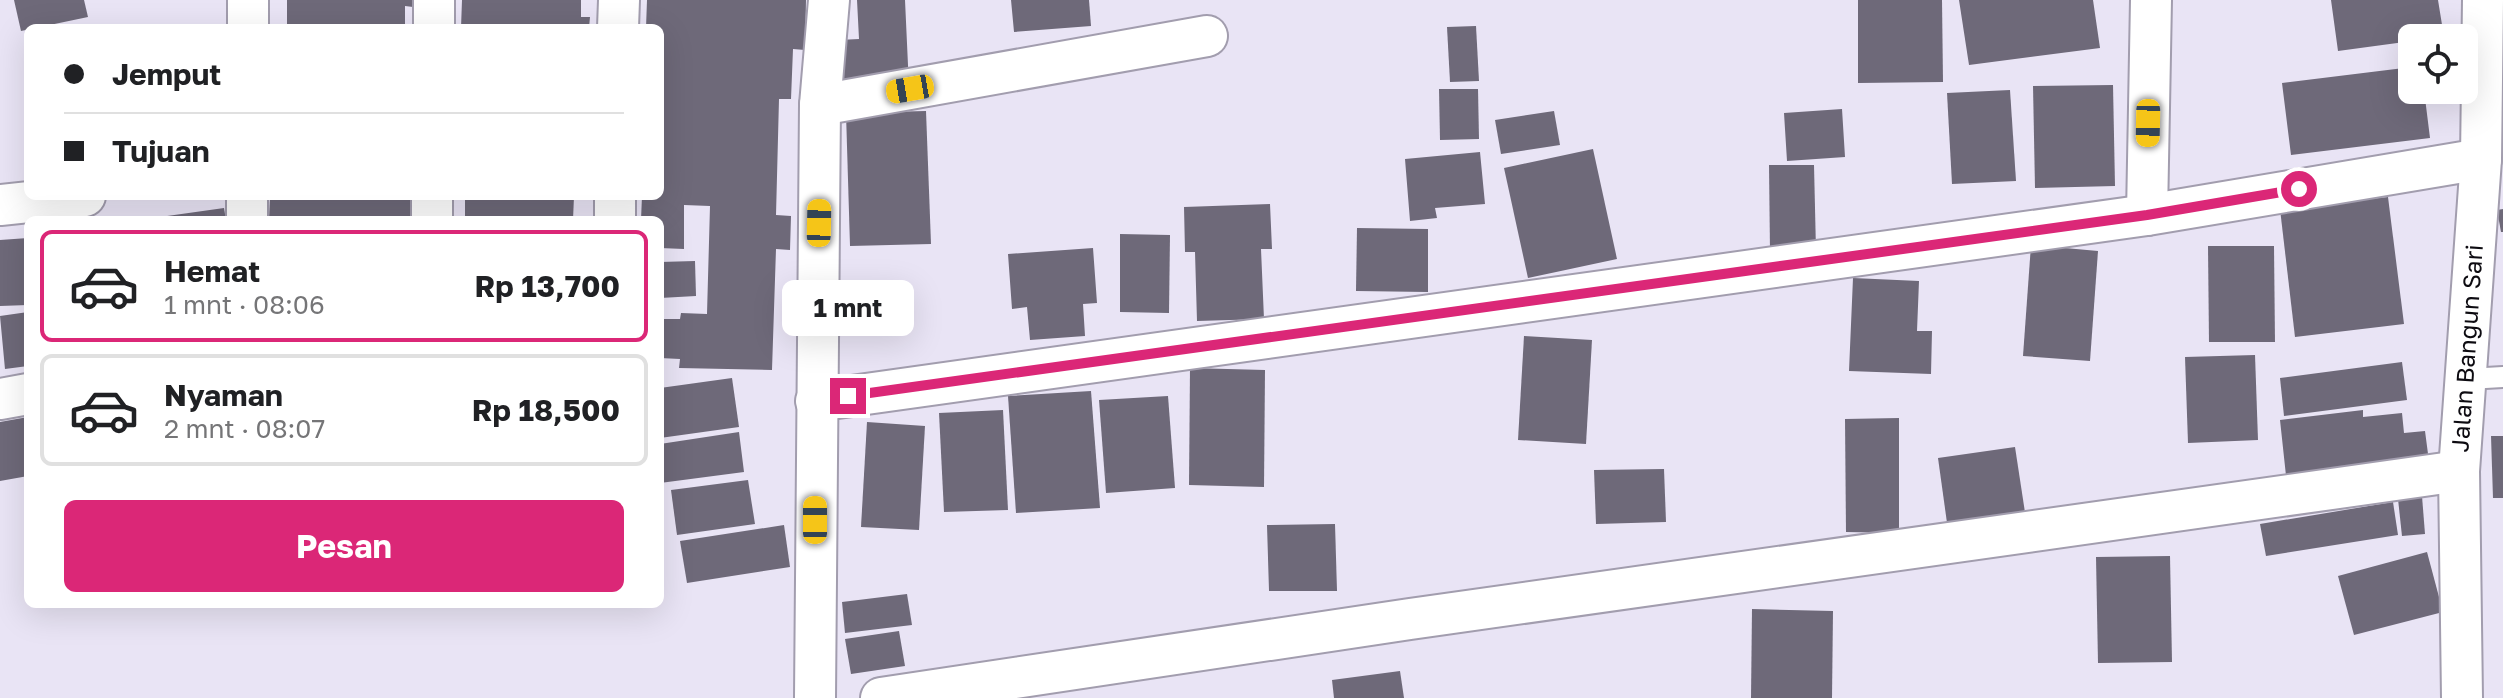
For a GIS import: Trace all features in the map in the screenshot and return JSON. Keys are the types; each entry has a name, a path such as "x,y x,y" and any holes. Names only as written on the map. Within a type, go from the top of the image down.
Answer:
{"street":[{"path":"248,0 248,24"},
{"path":"434,0 434,24"},
{"path":"618,24 619,0"},
{"path":"815,698 820,105 829,0"},
{"path":"2147,215 2151,0"},
{"name":"Jalan Bangun Sari","path":"2462,698 2459,471 2486,378 2481,159 2483,0"},
{"path":"820,105 1207,36"},
{"path":"816,401 2147,215 2481,159"},
{"path":"0,205 47,200"},
{"path":"0,399 24,395"},
{"path":"881,698 1410,619 2459,471"}],"building":[{"path":"14,0 84,0 88,17 54,24 24,24 24,30 21,31"},
{"path":"287,0 413,0 413,7 405,6 405,24 287,24"},
{"path":"462,0 581,0 581,17 590,17 589,24 461,24"},
{"path":"647,0 806,0 805,50 793,49 791,99 779,99 776,215 791,216 790,250 776,249 772,370 679,368 680,359 664,358 664,319 680,319 681,313 707,314 710,206 684,205 684,249 664,248 664,216 641,216 642,200 664,200 664,24 646,24"},
{"path":"857,0 905,0 909,87 841,89 839,40 859,39"},
{"path":"1011,0 1089,0 1091,26 1014,32"},
{"path":"1858,0 1942,0 1943,82 1858,83"},
{"path":"1959,0 2093,0 2100,48 1969,65"},
{"path":"2331,0 2438,0 2442,24 2398,24 2398,43 2338,51"},
{"path":"1476,26 1479,81 1450,82 1447,27"},
{"path":"2398,69 2398,104 2426,104 2430,138 2291,155 2282,83"},
{"path":"2113,85 2115,186 2035,188 2033,86"},
{"path":"1439,89 1478,89 1479,139 1440,140"},
{"path":"2010,90 2016,181 1952,184 1947,93"},
{"path":"1842,109 1845,157 1787,161 1784,113"},
{"path":"926,111 931,244 850,246 846,113"},
{"path":"1554,111 1560,145 1501,154 1495,120"},
{"path":"1593,149 1617,259 1528,278 1504,168"},
{"path":"1480,152 1485,204 1435,208 1437,218 1410,221 1405,159"},
{"path":"1769,165 1814,165 1816,251 1770,252"},
{"path":"2388,197 2404,324 2295,337 2280,209"},
{"path":"270,200 414,200 414,216 269,216"},
{"path":"465,200 574,200 573,216 465,216"},
{"path":"1270,204 1272,249 1261,249 1264,319 1197,321 1195,252 1185,252 1184,207"},
{"path":"224,208 225,216 167,216"},
{"path":"2503,209 2503,232 2501,232 2497,210"},
{"path":"1357,228 1428,229 1428,292 1356,291"},
{"path":"1120,234 1170,235 1169,313 1120,312"},
{"path":"24,238 24,305 0,306 0,240"},
{"path":"2031,245 2098,251 2090,361 2023,356"},
{"path":"2208,246 2274,246 2275,342 2209,342"},
{"path":"1093,248 1097,303 1083,304 1085,336 1030,340 1027,307 1012,309 1008,254"},
{"path":"695,261 696,296 664,298 664,262"},
{"path":"1853,278 1919,281 1917,331 1932,331 1931,374 1849,371"},
{"path":"24,313 24,367 5,369 0,316"},
{"path":"1524,336 1592,340 1586,444 1518,440"},
{"path":"2255,355 2258,440 2188,443 2185,357"},
{"path":"2402,362 2407,400 2284,416 2280,378"},
{"path":"1190,368 1265,370 1264,487 1189,485"},
{"path":"732,378 739,427 664,437 664,387"},
{"path":"1091,391 1100,508 1016,513 1008,396"},
{"path":"1168,396 1175,488 1106,493 1099,400"},
{"path":"1003,410 1008,510 944,512 939,413"},
{"path":"2363,410 2363,417 2402,413 2404,433 2425,431 2430,469 2287,485 2280,420"},
{"path":"24,418 24,477 0,481 0,422"},
{"path":"1899,418 1899,533 1846,532 1845,419"},
{"path":"867,422 925,426 919,530 861,527"},
{"path":"739,432 744,472 664,482 664,443"},
{"path":"2491,436 2503,436 2503,498 2493,498"},
{"path":"2015,447 2026,519 1948,530 1938,458"},
{"path":"1664,469 1666,522 1596,524 1594,470"},
{"path":"748,480 755,524 677,535 671,490"},
{"path":"2422,496 2425,534 2402,536 2398,499"},
{"path":"2393,502 2398,535 2266,556 2260,524"},
{"path":"1335,524 1337,591 1269,591 1267,525"},
{"path":"784,525 790,567 687,583 680,541"},
{"path":"2427,552 2443,612 2354,635 2338,576"},
{"path":"2170,556 2172,662 2098,663 2096,557"},
{"path":"907,594 912,625 845,633 842,602"},
{"path":"1752,609 1833,611 1832,698 1751,698"},
{"path":"899,631 905,666 851,674 845,639"},
{"path":"1400,671 1404,698 1334,698 1332,680"}],"route":[{"path":"848,396 2147,215 2299,189"}]}
